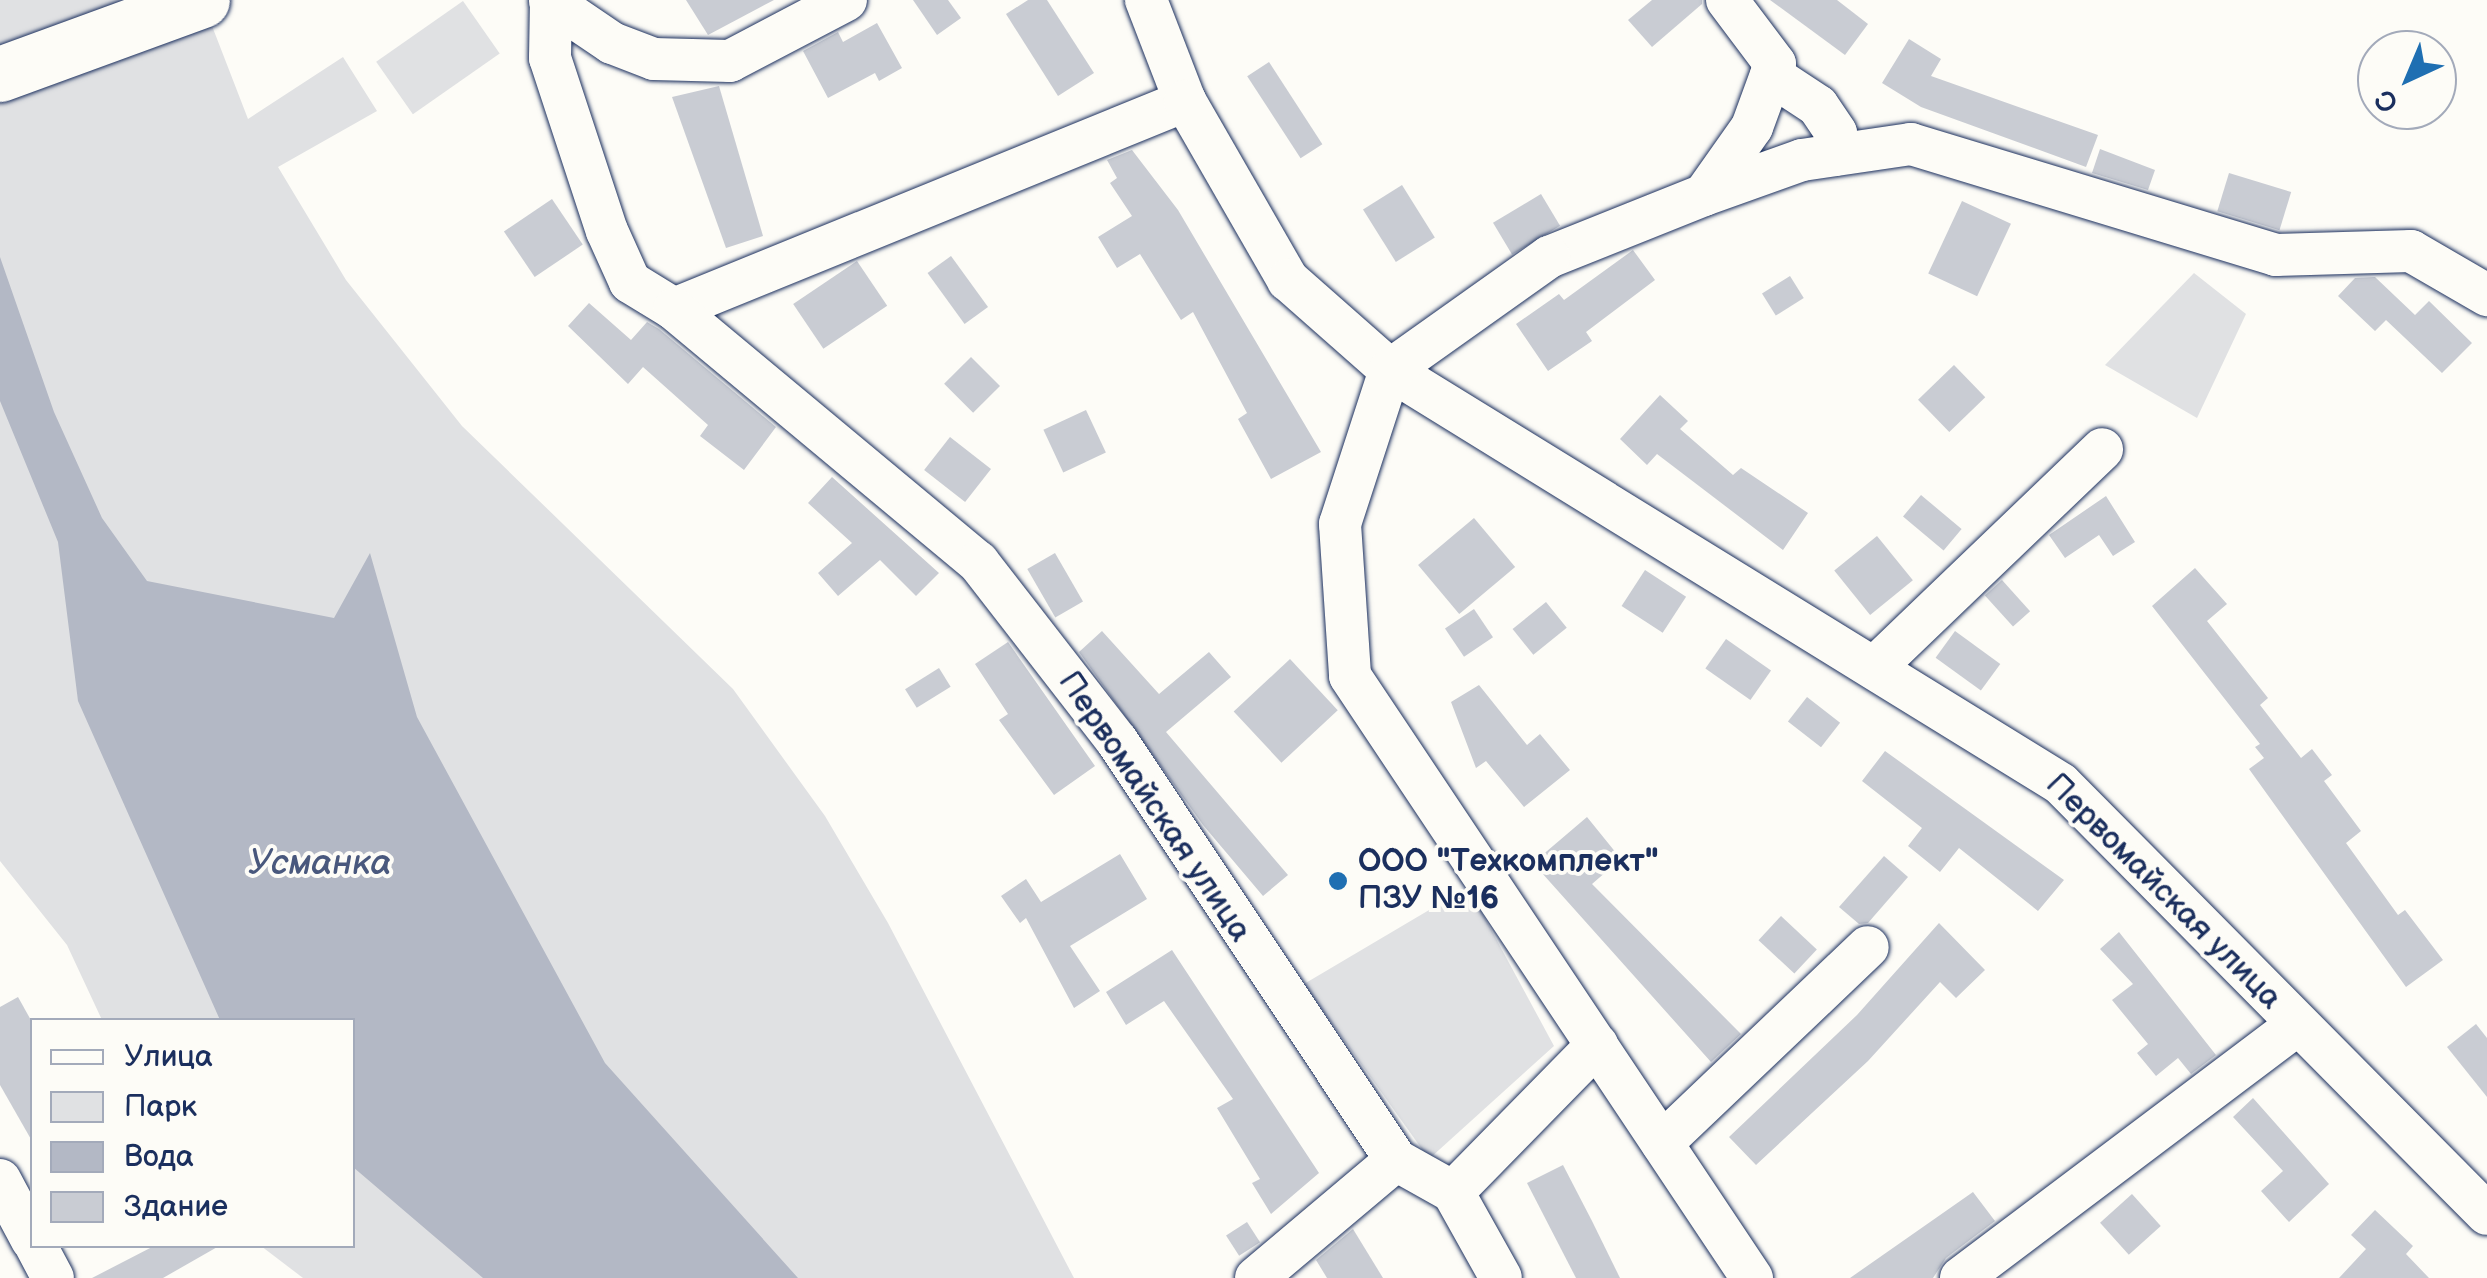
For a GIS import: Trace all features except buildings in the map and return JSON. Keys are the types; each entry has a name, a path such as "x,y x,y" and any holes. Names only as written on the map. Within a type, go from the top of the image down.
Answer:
{"main road":[{"path":"0,74 199,1"}],"street":[{"path":"551,1 612,43 654,59 730,61 846,0"},
{"name":"Первомайская улица","path":"1146,0 1185,101 1288,280 1390,370 2061,784 2487,1214"},
{"path":"1704,195 1752,127 1775,64 1728,0"},
{"name":"Первомайская улица","path":"551,1 550,58 607,231 630,282 674,309 978,562 1117,740 1396,1160 1453,1192"},
{"path":"1771,75 1818,106 1836,133 1835,155"},
{"path":"674,309 1185,101"},
{"path":"1752,1278 1350,676 1340,524 1390,370 1549,257 1704,195 1835,155 1911,144 2276,255 2411,251 2487,295"},
{"path":"1874,668 2102,450"},
{"path":"1662,1143 1868,948"},
{"path":"1961,1278 2297,1025"},
{"path":"1502,1278 1453,1192 1597,1046"},
{"path":"1256,1278 1396,1160"},
{"path":"0,1180 30,1235"},
{"path":"37,1248 52,1278"}],"green space":[{"path":"0,0 202,0 248,119 343,57 377,111 278,167 346,280 462,426 733,689 825,816 888,923 1074,1278 303,1278 264,1248 355,1248 355,1018 101,1018 67,945 0,861"},
{"path":"463,1 500,53 413,114 376,62"},
{"path":"2194,273 2246,314 2197,418 2105,365"},
{"path":"1468,887 1554,1046 1429,1159 1304,984"}],"water":[{"name":"Усманка","path":"0,257 54,412 102,518 147,581 334,618 370,553 417,717 605,1063 798,1278 483,1278 355,1169 355,1018 219,1018 78,701 58,542 0,401"}],"place":[{"name":"ООО \"Техкомплект\" ПЗУ №16","path":"1338,881"}]}
